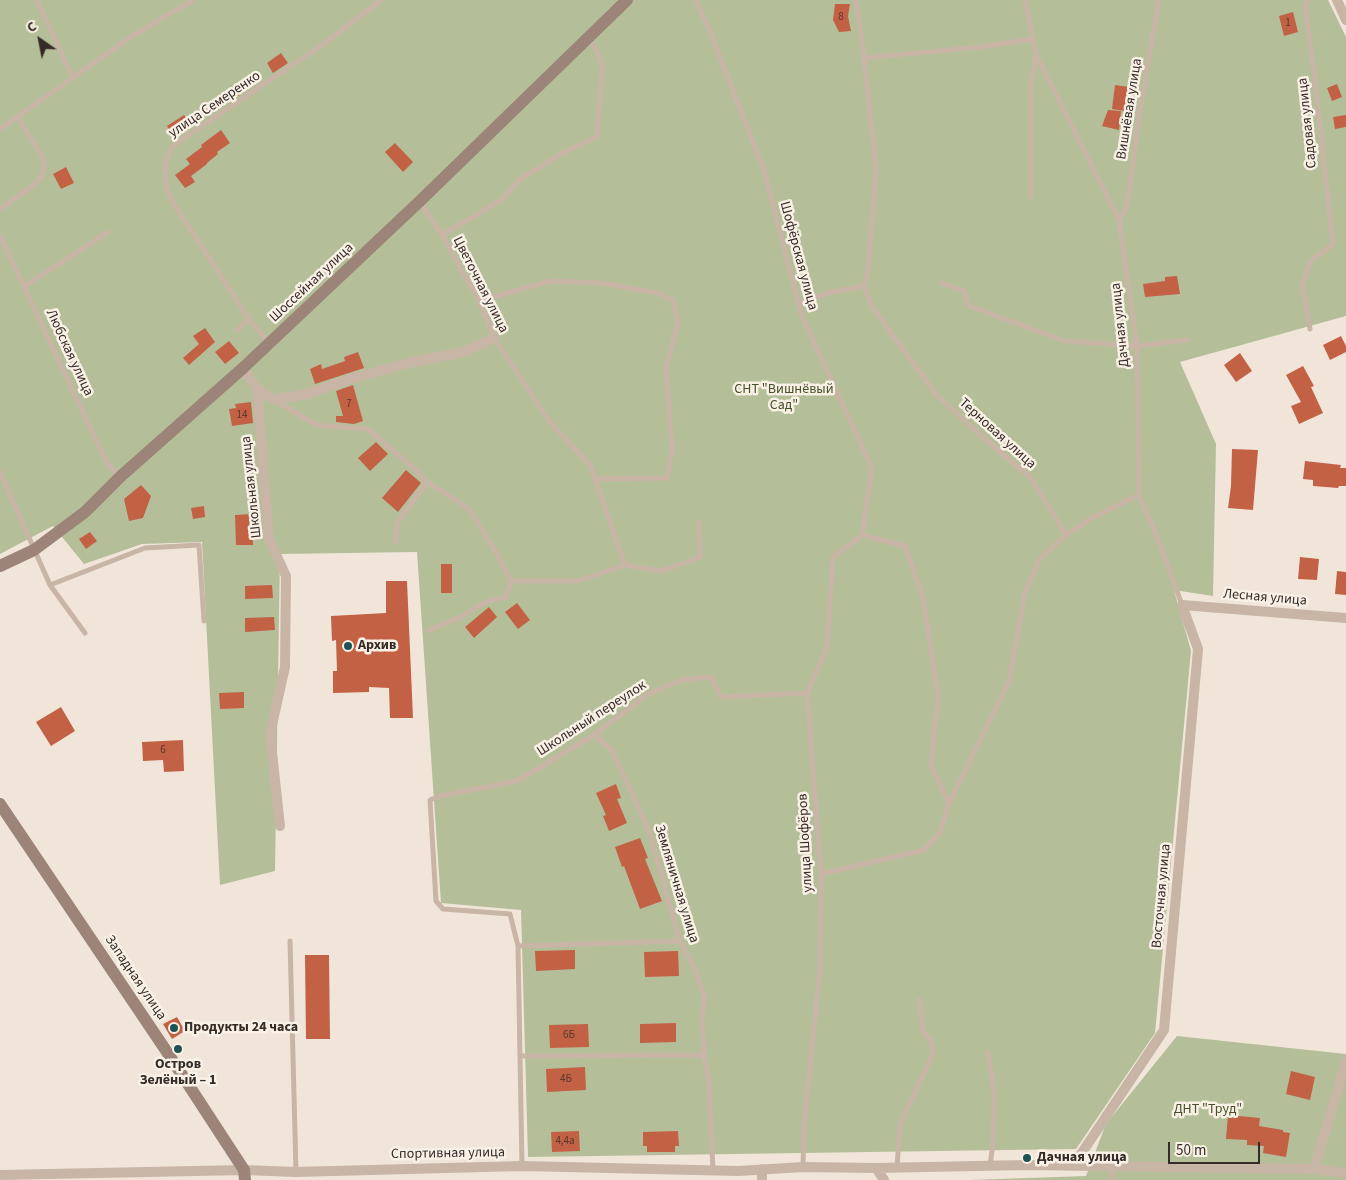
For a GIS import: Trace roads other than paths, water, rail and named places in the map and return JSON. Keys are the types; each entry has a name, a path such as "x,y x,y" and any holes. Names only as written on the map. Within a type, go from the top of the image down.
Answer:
{"street":[{"name":"Шоссейная улица","path":"0,566 34,550 85,512 120,477 243,368 420,201 626,0"},
{"path":"1337,0 1346,20"},
{"path":"243,368 257,389 273,399 304,395 350,379 400,365 464,352 494,338"},
{"name":"Школьная улица","path":"257,389 269,539 286,576 285,667 270,734 280,826"},
{"name":"Лесная улица","path":"1182,605 1346,618"},
{"name":"Восточная улица","path":"1073,1166 1164,1030 1198,649 1182,605"},
{"name":"Западная улица","path":"0,804 169,1055 244,1175"},
{"path":"1314,1169 1346,1062"},
{"name":"Спортивная улица","path":"0,1175 96,1177 244,1175 522,1166 713,1170 762,1175 803,1167 897,1168 990,1166 1314,1169 1346,1174"},
{"path":"876,1168 884,1180"}],"lane":[{"path":"37,0 72,77"},
{"path":"0,129 132,36 193,0"},
{"name":"улица Семеренко","path":"269,343 249,319 170,198 165,172 167,157 171,149 178,142 319,48 381,0"},
{"name":"Шофёрская улица","path":"695,0 707,24 764,170 801,314 872,468 862,535"},
{"path":"798,303 832,292 864,286 868,270 876,169 856,0"},
{"name":"Дачная улица","path":"1025,0 1036,54 1119,220 1137,346 1139,495 1158,539 1182,605"},
{"name":"Вишнёвая улица","path":"1119,220 1127,206 1141,103 1159,0"},
{"name":"Садовая улица","path":"1308,0 1305,6 1333,244 1311,261 1302,285 1310,330"},
{"name":"Цветочная улица","path":"588,38 598,53 602,64 597,137 562,154 520,180 503,199 442,234 479,300 494,338 548,420 590,465 625,565"},
{"path":"864,58 971,48 1033,39"},
{"name":"Дачная улица","path":"1031,196 1032,82 1036,54"},
{"path":"0,209 31,187 41,177 44,170 44,161 40,152 17,116"},
{"path":"420,201 442,234"},
{"path":"25,286 108,232"},
{"name":"Любская улица","path":"0,236 108,463 120,477"},
{"path":"479,300 550,281 602,283 657,293 673,300 678,323 666,367 672,449 667,478 595,479"},
{"path":"942,283 964,291 969,306 1065,341 1137,346 1188,340"},
{"name":"Терновая улица","path":"864,286 872,307 936,394 980,435 1030,477 1066,535"},
{"path":"237,330 249,319"},
{"path":"273,399 317,425 368,429 417,470 427,482 468,508 496,552 511,581 506,596 485,602 461,618 429,630"},
{"path":"0,472 50,585 85,632"},
{"path":"396,542 397,523 427,482"},
{"path":"821,874 924,850 939,834 949,804 1009,681 1025,593 1039,560 1066,535 1090,519 1139,495"},
{"path":"511,581 578,581 625,565 662,571 700,556 699,522"},
{"path":"862,535 905,546 924,598 938,695 931,766 949,804"},
{"name":"улица Шофёров","path":"803,1167 804,1124 820,969 821,874 807,693 827,647 833,557 862,535"},
{"path":"50,585 145,548 199,545 204,621"},
{"name":"Школьный переулок","path":"518,946 510,914 443,909 436,901 430,800 440,796 516,781 594,735 648,695 681,680 711,677 721,697 807,693"},
{"name":"Земляничная улица","path":"594,735 612,750 649,831 680,941 704,996 702,1020 704,1055 709,1082 713,1170"},
{"path":"290,941 296,1172"},
{"path":"522,1166 518,946 680,941"},
{"path":"897,1168 900,1124 933,1054 931,1041 923,1032 919,999"},
{"path":"988,1052 994,1093 993,1142 990,1166"},
{"path":"520,1056 704,1055"},
{"path":"1112,1166 1112,1180"}],"place":[{"name":"Архив","path":"348,646"},
{"name":"Продукты 24 часа","path":"174,1028"},
{"name":"Остров Зелёный – 1","path":"178,1049"},
{"name":"Дачная улица","path":"1027,1158"}],"park label":[{"name":"СНТ \"Вишнёвый Сад\"","path":"784,398"},
{"name":"ДНТ \"Труд\"","path":"1208,1110"}]}
